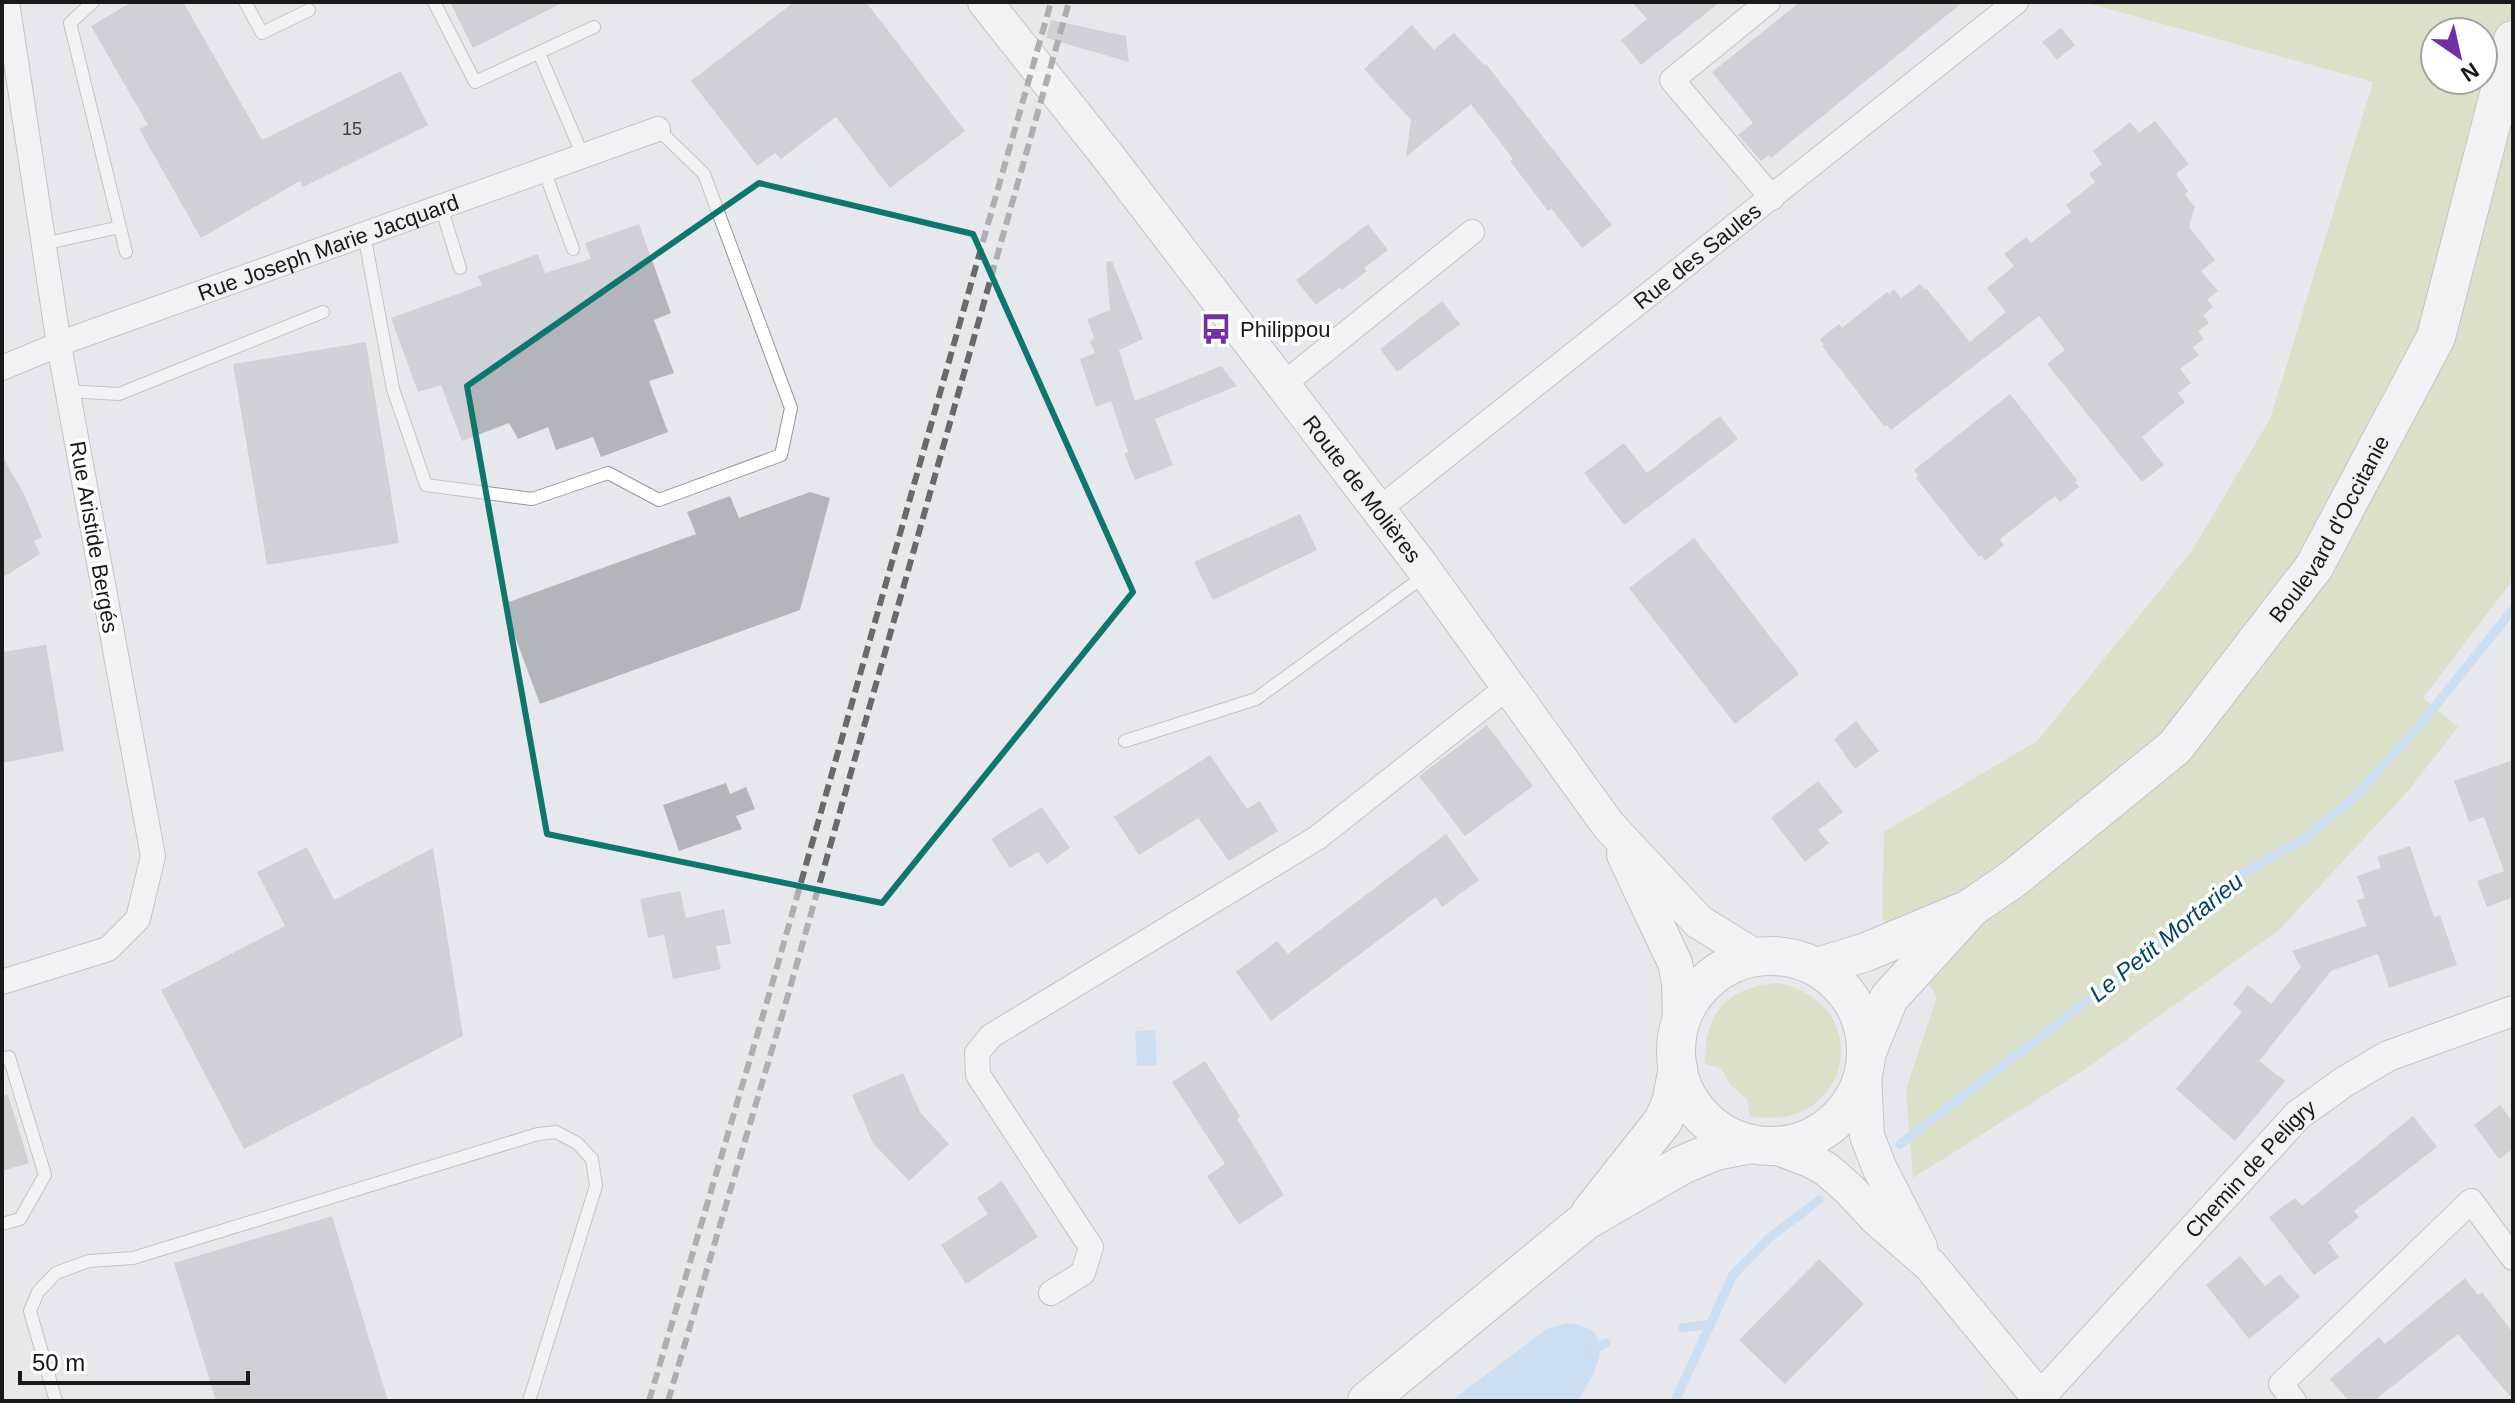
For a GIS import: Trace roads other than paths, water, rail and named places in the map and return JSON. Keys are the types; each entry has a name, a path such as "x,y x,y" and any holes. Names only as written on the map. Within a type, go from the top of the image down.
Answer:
{"main road":[{"name":"Route de Molières","path":"985,2 1107,155 1427,574 1609,826 1699,922 1756,957"},
{"name":"Boulevard d'Occitanie","path":"1817,967 1866,952 1972,907 2013,879 2175,747 2314,567 2436,337 2513,40"},
{"name":"Route de Molières","path":"1609,826 1675,963 1680,1024"},
{"name":"Boulevard d'Occitanie","path":"1865,1063 1889,998 1972,907"},
{"path":"1930,1265 1880,1169 1867,1136 1865,1032 1859,1011 1848,994 1834,978 1798,959 1756,957 1736,962 1718,972 1702,986 1689,1004 1680,1024 1676,1046 1678,1068 1685,1090 1696,1109 1711,1125 1730,1137 1810,1160 1826,1169 1930,1265 2041,1399"},
{"path":"1367,1401 1585,1221 1682,1165 1715,1151 1793,1143 1831,1125 1857,1093 1865,1063"},
{"path":"1585,1221 1663,1121 1671,1103 1678,1068"}],"street":[{"name":"Rue Aristide Bergés","path":"2,982 108,949 138,919 153,856 59,345 7,2"},
{"path":"1768,2 1672,80 1772,198"},
{"name":"Rue des Saules","path":"1378,510 2016,2"},
{"name":"Rue Joseph Marie Jacquard","path":"2,368 658,129"},
{"path":"1281,386 1472,232"},
{"path":"1051,1293 1083,1273 1091,1247 978,1075 977,1053 991,1036 1317,838 1508,687"},
{"name":"Chemin de Peligry","path":"2041,1399 2298,1115 2388,1056 2513,1011"},
{"path":"2294,1401 2281,1384 2471,1201 2513,1258"}],"lane":[{"path":"93,2 70,23 126,252"},
{"path":"245,2 262,33 309,10"},
{"path":"434,2 475,82 594,27"},
{"path":"539,53 583,156"},
{"path":"364,234 393,389 426,485 532,499 608,473 659,500 781,455 791,408 704,174 658,129"},
{"path":"544,170 573,249"},
{"path":"441,207 460,268"},
{"path":"43,244 120,227"},
{"path":"67,391 119,394 323,312"},
{"path":"1125,741 1256,699 1427,574"},
{"path":"2,1059 9,1057 45,1175 20,1219 2,1224"},
{"path":"56,1401 30,1311 38,1292 56,1273 89,1261 133,1258 538,1134 556,1132 577,1143 592,1159 596,1186 529,1401"}],"water":[{"path":"1155,1030 1157,1065 1137,1066 1135,1031"},
{"path":"1567,1323 1584,1327 1594,1333 1599,1342 1597,1365 1577,1401 1451,1401 1547,1329"}],"waterway":[{"name":"Le Petit Mortarieu","path":"1900,1144 2177,931 2232,879 2301,841 2351,801 2420,725 2513,609"},
{"name":"Le Petit Mortarieu","path":"1675,1401 1733,1275 1769,1238 1819,1200"},
{"path":"1682,1328 1711,1324"},
{"path":"1590,1352 1606,1343"}],"railway":[{"path":"649,1401 771,988 1051,2"},
{"path":"668,1401 786,1002 1069,2"}],"place":[{"name":"Philippou","path":"1216,329"}]}
